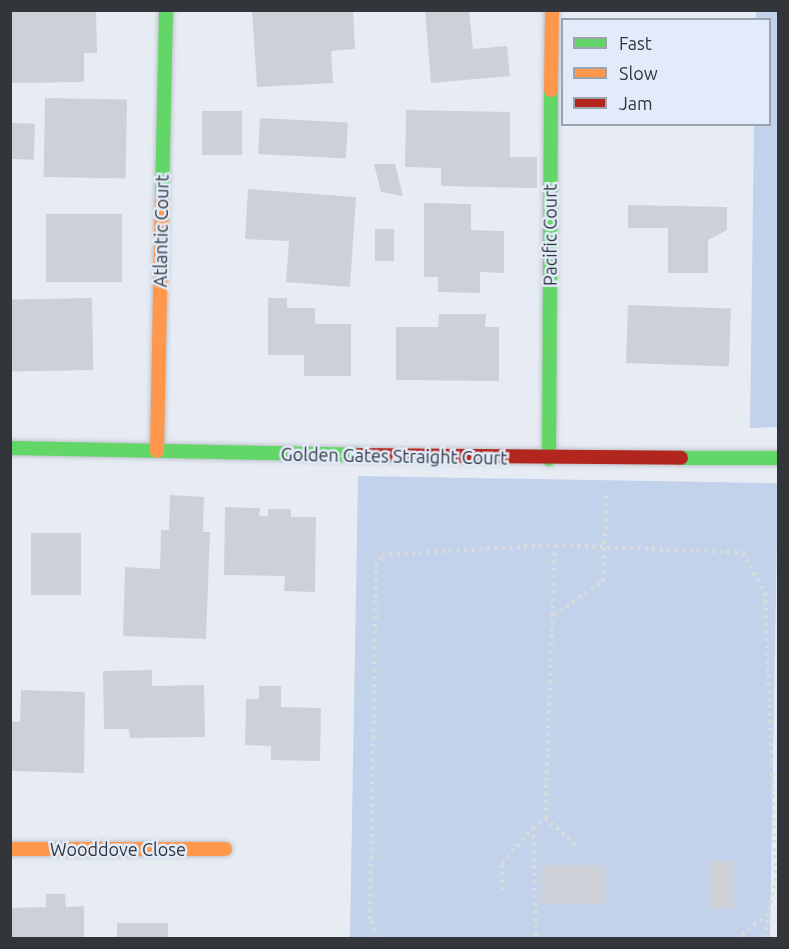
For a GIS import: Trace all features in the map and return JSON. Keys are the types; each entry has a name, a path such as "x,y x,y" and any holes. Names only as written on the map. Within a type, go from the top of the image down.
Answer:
{"street":[{"name":"Atlantic Court","path":"157,451 166,10"},
{"name":"Pacific Court","path":"549,459 552,10"},
{"name":"Golden Gates Straight Court","path":"10,448 549,459 778,458"},
{"name":"Wooddove Close","path":"10,849 225,849"}],"path":[{"path":"554,615 603,581 606,545 607,458"},
{"path":"503,890 502,863 545,818 555,545"},
{"path":"377,939 370,919 376,566 382,555 555,545 606,545 743,553 765,593 776,878 768,914 766,939"},
{"path":"545,818 578,847"},
{"path":"533,828 536,939"},
{"path":"736,939 768,914"}],"shaded area":[{"path":"756,11 778,11 778,427 750,428 754,126 771,126 771,18 756,18"},
{"path":"358,476 778,483 770,938 350,938"}],"building":[{"path":"96,10 97,53 84,53 84,82 10,83 10,12"},
{"path":"252,10 353,10 355,49 331,51 333,83 257,87"},
{"path":"425,10 469,10 473,49 507,46 510,76 431,83"},
{"path":"45,98 127,99 126,178 44,177"},
{"path":"406,110 510,112 510,157 537,157 537,188 441,186 441,168 405,167"},
{"path":"202,111 242,111 242,155 202,155"},
{"path":"260,118 348,123 346,159 258,154"},
{"path":"10,123 35,124 34,160 10,159"},
{"path":"374,164 395,164 403,196 381,192"},
{"path":"248,189 356,197 350,287 286,282 289,241 245,239"},
{"path":"424,203 471,204 471,230 504,231 504,273 480,272 480,293 438,292 438,277 424,277"},
{"path":"628,205 727,207 727,230 708,240 708,273 668,273 668,228 628,228"},
{"path":"46,214 122,214 122,282 46,282"},
{"path":"375,229 394,229 394,261 375,261"},
{"path":"92,298 93,370 12,371 11,299"},
{"path":"268,298 287,298 287,308 315,308 315,324 351,324 351,376 304,376 304,355 268,355"},
{"path":"628,305 731,309 729,367 626,363"},
{"path":"439,314 486,314 485,327 499,327 499,381 396,380 396,327 438,327"},
{"path":"170,495 204,497 203,532 210,532 206,639 123,636 125,567 160,569 161,530 169,530"},
{"path":"225,507 260,508 259,516 268,516 268,509 291,509 291,517 316,517 315,592 284,591 285,576 224,575"},
{"path":"31,533 81,533 81,595 31,595"},
{"path":"152,670 152,686 204,685 205,737 130,738 129,729 104,729 103,671"},
{"path":"259,686 281,686 281,707 321,708 320,761 271,760 271,746 245,745 246,699 259,699"},
{"path":"21,690 85,692 84,773 10,771 10,722 20,722"},
{"path":"709,861 734,861 734,909 709,909"},
{"path":"541,865 606,865 606,904 541,904"},
{"path":"46,894 65,894 66,907 84,906 84,938 10,938 10,908 46,907"},
{"path":"117,923 168,923 168,938 117,938"}],"traffic: fast":[{"path":"162,200 166,10"},
{"path":"549,459 551,90"},
{"path":"10,448 359,455"},
{"path":"681,458 778,458"}],"traffic: slow":[{"path":"551,90 552,10"},
{"path":"157,451 162,200"},
{"path":"10,849 225,849"}],"traffic: jam":[{"path":"359,455 681,458"}]}
